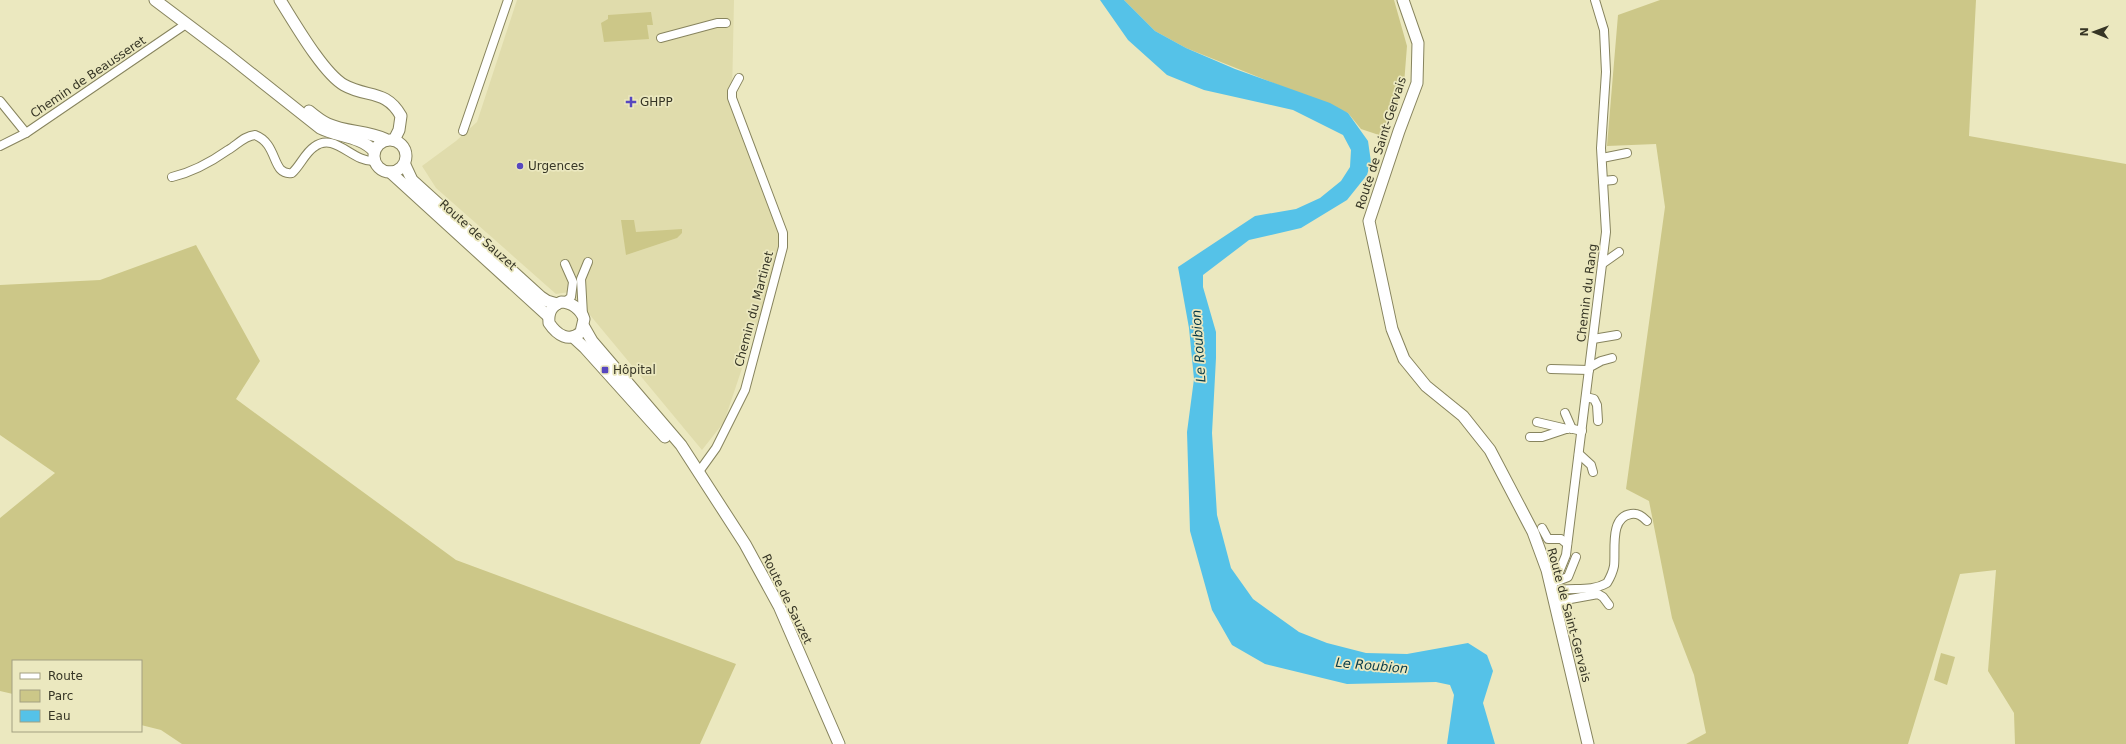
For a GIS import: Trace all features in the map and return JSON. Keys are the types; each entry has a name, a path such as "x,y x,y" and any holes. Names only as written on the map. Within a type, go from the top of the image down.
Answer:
{"main road":[{"path":"155,0 228,55 327,124 376,135 399,143 406,152 405,165 399,172 390,172 381,169 374,156 362,141 331,134 320,128 228,55"},
{"path":"280,0 332,74 344,85 381,96 395,105 401,116 399,130 390,140 381,142 374,156"},
{"name":"Route de Saint-Gervais","path":"1403,0 1418,43 1417,83 1398,132 1369,221 1392,329 1404,360 1426,386 1463,416 1490,450 1533,532 1552,586 1554,602 1588,744"},
{"name":"Route de Sauzet","path":"405,165 412,180 541,297 547,301 561,303"},
{"name":"Route de Sauzet","path":"390,172 548,316"},
{"path":"561,303 572,305 583,316 584,327 581,332 573,337 565,337 558,334 549,323 548,316 550,311 561,303"},
{"name":"Route de Sauzet","path":"584,327 592,341 681,445 698,473 725,510 763,576 839,744"},
{"name":"Route de Sauzet","path":"573,337 585,348 698,473"}],"street":[{"path":"463,131 508,0"},
{"name":"Chemin du Rang","path":"1552,586 1566,555 1606,232 1602,158 1606,72 1604,30 1595,0"},
{"path":"661,38 717,23 726,23"},
{"name":"Chemin de Beausseret","path":"0,146 26,133 186,24"},
{"name":"Chemin du Martinet","path":"698,473 716,448 745,390 783,248 783,233 732,98 732,91 740,78"},
{"path":"0,101 26,133"},
{"path":"172,177 189,173 229,150 245,138 255,135 268,144 274,153 279,170 283,173 292,173 314,146 328,142 341,146 360,160 374,156"},
{"path":"1602,158 1627,152"},
{"path":"1603,182 1613,180"},
{"path":"1602,264 1619,252"},
{"path":"583,316 580,279 588,262"},
{"path":"561,303 571,297 573,282 565,264"},
{"path":"1593,338 1617,335"},
{"path":"1550,369 1590,368 1601,360 1612,358"},
{"path":"1586,397 1594,400 1597,405 1598,421"},
{"path":"1565,413 1569,429"},
{"path":"1537,422 1582,431"},
{"path":"1530,437 1542,437 1569,429"},
{"path":"1579,454 1591,465 1593,472"},
{"path":"1552,586 1597,589 1607,583 1614,567 1616,529 1619,522 1625,515 1633,514 1641,515 1647,521"},
{"path":"1542,528 1548,539 1562,540 1567,544"},
{"path":"1552,586 1568,577 1576,557"},
{"path":"1554,602 1598,594 1603,597 1609,605"}],"shaded area":[{"path":"517,0 734,0 732,95 785,240 724,422 702,450 580,303 569,292 556,294 436,188 422,166 456,141 477,122"}],"green space":[{"path":"1124,0 1394,0 1407,46 1404,84 1385,137 1361,129 1348,113 1186,48 1155,31"},
{"path":"1660,0 1976,0 1969,136 2126,164 2126,744 2015,744 2014,713 1988,671 1996,570 1960,574 1908,744 1686,744 1706,733 1694,675 1672,618 1649,501 1626,489 1665,207 1656,144 1607,146 1618,15"},
{"path":"651,12 653,25 647,25 649,39 604,42 601,23 608,19 608,15"},
{"path":"621,220 634,220 636,232 682,229 682,233 677,238 626,255"},
{"path":"196,245 260,361 236,399 456,560 736,664 700,744 182,744 161,730 142,725 142,660 12,660 12,694 0,691 0,518 55,473 0,435 0,285 100,280"},
{"path":"1941,653 1955,657 1947,685 1934,680"}],"water":[{"name":"Le Roubion","path":"1100,0 1124,0 1155,31 1186,48 1235,69 1330,103 1348,113 1368,141 1371,162 1367,175 1347,200 1301,228 1249,240 1203,275 1203,287 1216,332 1212,433 1217,515 1231,568 1253,599 1299,632 1327,643 1366,653 1407,654 1468,643 1487,655 1493,671 1483,703 1495,744 1447,744 1454,695 1450,685 1436,682 1347,684 1265,664 1232,645 1212,610 1190,531 1187,432 1194,379 1189,328 1178,267 1255,216 1296,209 1320,198 1341,181 1350,167 1351,150 1343,135 1293,110 1204,90 1167,75 1128,40"}],"place":[{"name":"GHPP","path":"631,102"},
{"name":"Urgences","path":"520,166"},
{"name":"Hôpital","path":"605,370"}]}
